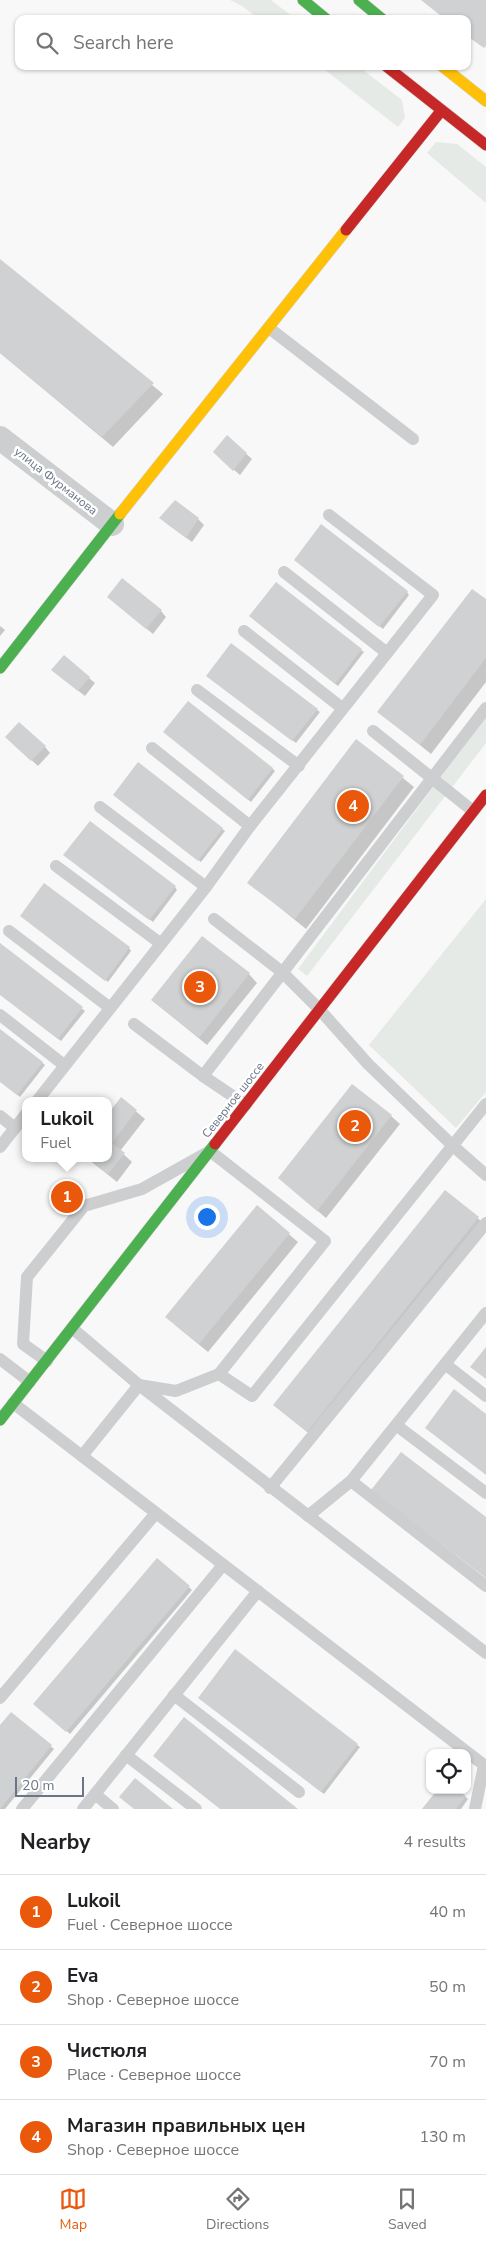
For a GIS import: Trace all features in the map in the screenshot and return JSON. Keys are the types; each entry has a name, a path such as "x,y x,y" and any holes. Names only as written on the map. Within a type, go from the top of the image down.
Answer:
{"main road":[{"path":"303,0 321,15"},
{"path":"359,0 377,15"},
{"path":"391,70 486,145"},
{"path":"447,70 486,101"},
{"path":"0,668 112,524 442,110"},
{"name":"Северное шоссе","path":"0,1420 486,795"}],"street":[{"name":"улица Фурманова","path":"0,438 112,524"}],"lane":[{"path":"269,328 413,439"},
{"path":"39,1097 206,887 250,826 299,766 342,708 433,595 329,515"},
{"path":"284,572 387,653"},
{"path":"244,631 342,708"},
{"path":"197,690 299,766"},
{"path":"203,1076 486,708"},
{"path":"373,732 473,812"},
{"path":"152,748 250,826"},
{"path":"100,807 206,887"},
{"path":"56,866 160,943"},
{"path":"214,920 282,972 320,1010 368,1064 486,1175"},
{"path":"9,931 109,1008"},
{"path":"0,1016 64,1066"},
{"path":"134,1024 203,1076 246,1105"},
{"path":"219,1374 252,1396 486,1104"},
{"path":"0,1116 15,1128"},
{"path":"0,1148 22,1119"},
{"path":"47,1361 23,1344 26,1277 84,1206 142,1189 210,1151 325,1241 219,1374 176,1391 139,1385"},
{"path":"270,1488 486,1223"},
{"path":"308,1516 351,1481 486,1313"},
{"path":"72,1328 139,1385 270,1488 486,1653"},
{"path":"0,1359 30,1382"},
{"path":"445,1364 486,1396"},
{"path":"82,1456 139,1385"},
{"path":"13,1403 485,1765 474,1809"},
{"path":"396,1425 486,1493"},
{"path":"351,1481 486,1586"},
{"path":"0,1698 156,1513"},
{"path":"22,1809 223,1565"},
{"path":"83,1809 258,1591"},
{"path":"174,1696 299,1792"},
{"path":"126,1755 196,1809"},
{"path":"95,1794 113,1809"}],"shaded area":[{"path":"230,0 271,0 291,15 254,15"},
{"path":"325,70 363,70 402,100 405,118 398,127"},
{"path":"436,142 457,144 486,167 486,203 427,153"},
{"path":"486,716 486,743 307,976 298,969"},
{"path":"486,899 486,1092 456,1128 369,1045"}],"building":[{"path":"421,0 486,0 486,46 484,48 471,39 471,15 440,15"},
{"path":"0,259 154,383 102,437 0,353"},
{"path":"227,435 247,453 233,471 213,452"},
{"path":"175,500 199,518 186,538 159,518"},
{"path":"321,524 408,591 379,627 294,560"},
{"path":"122,578 162,610 146,629 107,597"},
{"path":"276,582 362,649 335,684 249,616"},
{"path":"472,589 486,599 486,658 420,745 377,712"},
{"path":"231,643 318,709 292,741 206,676"},
{"path":"64,655 90,677 78,691 51,670"},
{"path":"188,701 273,768 248,800 163,732"},
{"path":"19,722 46,746 31,761 5,737"},
{"path":"356,739 404,776 295,919 247,883"},
{"path":"138,762 223,828 198,861 113,795"},
{"path":"90,821 176,886 149,920 63,855"},
{"path":"44,883 130,947 105,981 20,916"},
{"path":"202,936 250,973 199,1038 151,1000"},
{"path":"0,943 83,1007 58,1039 0,995"},
{"path":"0,1029 43,1062 17,1095 0,1082"},
{"path":"352,1084 392,1115 317,1211 278,1178"},
{"path":"121,1097 137,1110 112,1143 112,1109"},
{"path":"112,1143 125,1153 108,1174 93,1162 112,1162"},
{"path":"445,1190 479,1217 307,1432 273,1405"},
{"path":"257,1205 290,1233 199,1344 165,1317"},
{"path":"486,1347 486,1379 470,1367"},
{"path":"454,1389 486,1414 486,1475 425,1428"},
{"path":"401,1452 486,1517 486,1578 371,1490"},
{"path":"157,1558 190,1586 66,1732 33,1704"},
{"path":"235,1649 358,1744 321,1792 198,1698"},
{"path":"11,1712 52,1745 0,1809 0,1725"},
{"path":"184,1717 298,1809 220,1809 153,1756"},
{"path":"135,1778 173,1809 134,1809 119,1797"},
{"path":"434,1794 464,1794 466,1796 456,1809 422,1809"}],"traffic: fast":[{"path":"303,0 321,15"},
{"path":"359,0 377,15"},
{"path":"0,668 120,514"},
{"path":"0,1420 215,1144"}],"traffic: slow":[{"path":"447,70 486,101"},
{"path":"120,514 346,230"}],"traffic: jam":[{"path":"391,70 486,145"},
{"path":"346,230 441,111"},
{"path":"215,1144 486,795"}],"place":[{"name":"Магазин правильных цен","path":"353,806"},
{"name":"Чистюля","path":"200,987"},
{"name":"Eva","path":"355,1126"},
{"name":"Lukoil","path":"67,1197"}]}
